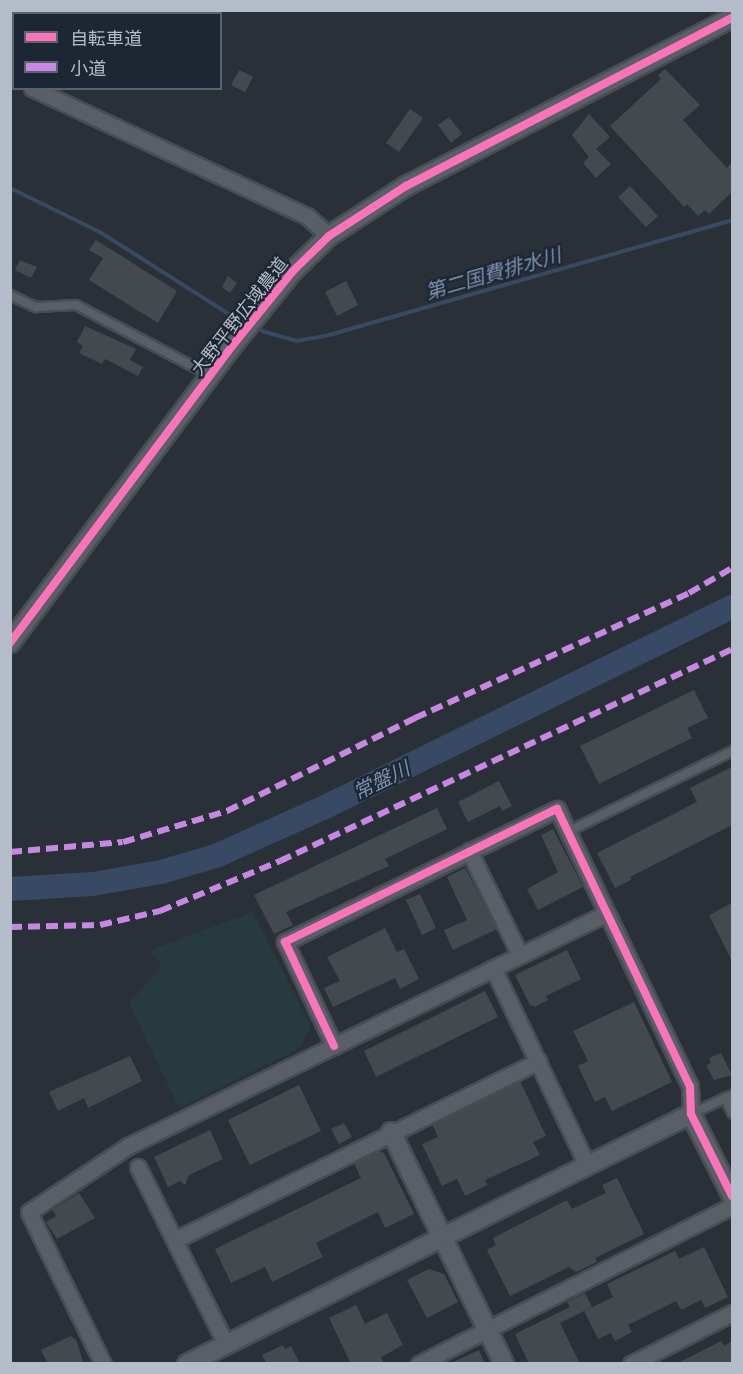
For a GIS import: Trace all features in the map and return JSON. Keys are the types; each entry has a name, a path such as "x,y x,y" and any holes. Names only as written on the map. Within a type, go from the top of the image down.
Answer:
{"street":[{"name":"大野平野広域農道","path":"10,643 292,271 329,236 406,186 732,18"},
{"path":"36,90 307,216 329,236"},
{"path":"334,1046 285,942 557,809 605,914 690,1086 691,1114 732,1196"},
{"path":"470,850 520,955"},
{"path":"103,1364 29,1212 128,1146 605,914"},
{"path":"494,968 587,1165"},
{"path":"175,1240 538,1061"},
{"path":"187,1364 691,1114"},
{"path":"391,1132 504,1364"},
{"path":"138,1167 226,1344"},
{"path":"419,1364 732,1206"},
{"path":"631,1364 732,1313"}],"lane":[{"path":"10,295 36,307 76,305 211,376"},
{"path":"567,832 732,751"},
{"path":"691,1114 729,1097 732,1113"}],"green space":[{"path":"11,10 82,11 12,12 12,40"},
{"path":"253,912 311,1026 300,1048 179,1108 129,1003 159,970 160,963 150,950"}],"building":[{"path":"665,69 700,105 683,120 727,168 732,162 732,192 709,214 705,210 698,216 687,204 684,207 610,126 661,79 658,75"},
{"path":"239,70 253,77 245,92 231,85"},
{"path":"410,109 423,118 399,152 386,143"},
{"path":"589,114 610,137 596,149 611,164 596,178 583,163 589,157 572,135"},
{"path":"449,117 462,134 451,143 438,125"},
{"path":"630,186 658,216 646,227 618,197"},
{"path":"96,240 177,291 158,323 89,280 103,258 89,250"},
{"path":"20,260 37,267 31,278 15,270"},
{"path":"228,276 237,283 230,293 222,287"},
{"path":"346,281 358,305 337,316 325,292"},
{"path":"85,326 136,349 130,360 143,367 138,376 105,359 102,364 79,353 83,346 77,342"},
{"path":"694,690 708,718 687,728 692,738 599,784 580,746"},
{"path":"732,767 732,825 630,877 631,880 615,888 597,853 697,802 690,788"},
{"path":"499,781 512,806 502,811 500,806 468,822 458,802"},
{"path":"437,808 447,829 385,859 389,866 286,912 293,925 274,934 254,895"},
{"path":"553,829 583,887 538,910 527,889 558,872 541,835"},
{"path":"465,868 497,929 453,950 444,930 467,920 447,877"},
{"path":"420,894 436,928 422,935 406,900"},
{"path":"732,903 732,961 709,915"},
{"path":"385,928 397,952 404,949 419,979 400,989 395,978 333,1007 324,988 340,981 327,957"},
{"path":"567,950 581,979 546,996 548,1000 535,1007 530,1005 515,975"},
{"path":"485,991 498,1017 376,1077 364,1051"},
{"path":"634,1002 672,1082 612,1111 605,1097 595,1102 578,1066 588,1061 573,1031"},
{"path":"721,1053 732,1075 714,1080 706,1065 711,1063 709,1058"},
{"path":"130,1056 142,1081 88,1108 84,1098 58,1111 49,1092"},
{"path":"520,1081 546,1136 533,1142 540,1155 485,1180 487,1185 465,1196 457,1179 442,1186 422,1144 438,1137 432,1124"},
{"path":"299,1085 321,1131 250,1165 228,1120"},
{"path":"344,1123 352,1137 339,1144 331,1129"},
{"path":"210,1130 223,1159 189,1175 185,1185 180,1181 168,1187 154,1157"},
{"path":"378,1151 384,1153 414,1214 385,1228 378,1212 316,1243 323,1257 272,1282 265,1267 231,1283 215,1249 361,1178 354,1163"},
{"path":"617,1178 644,1234 595,1258 597,1262 576,1272 569,1267 510,1296 487,1250 496,1245 493,1238 567,1200 572,1209 606,1193 602,1185"},
{"path":"79,1193 95,1218 57,1239 46,1222 56,1216 52,1210"},
{"path":"704,1247 728,1297 705,1308 701,1300 681,1310 676,1301 628,1325 632,1332 615,1341 611,1333 598,1339 584,1311 613,1297 607,1284 675,1251 679,1259"},
{"path":"429,1269 444,1274 458,1302 427,1318 407,1280"},
{"path":"585,1293 592,1307 560,1323 580,1364 529,1364 515,1334 570,1307 567,1302"},
{"path":"356,1305 365,1324 387,1313 403,1345 381,1357 384,1364 351,1364 329,1318"},
{"path":"71,1336 76,1340 84,1364 48,1364 41,1350"},
{"path":"721,1341 724,1346 732,1341 732,1364 676,1364"},
{"path":"283,1345 285,1349 291,1346 300,1364 267,1364 262,1355"},
{"path":"479,1350 485,1364 449,1364"}],"waterway":[{"name":"第二国費排水川","path":"10,188 100,232 238,320"},
{"name":"第二国費排水川","path":"262,331 296,341 329,335 732,220"},
{"name":"常盤川","path":"10,889 93,884 161,872 216,856 325,807 732,607"}],"marked path":[{"path":"10,852 123,842 227,811 415,718 689,593 732,568"},
{"path":"10,927 100,925 160,911 280,861 732,649"}],"cycle path":[{"path":"10,643 233,345 293,271 329,236 406,186 732,18"},
{"path":"334,1046 285,942 557,809 690,1086 691,1114 732,1196"}]}
